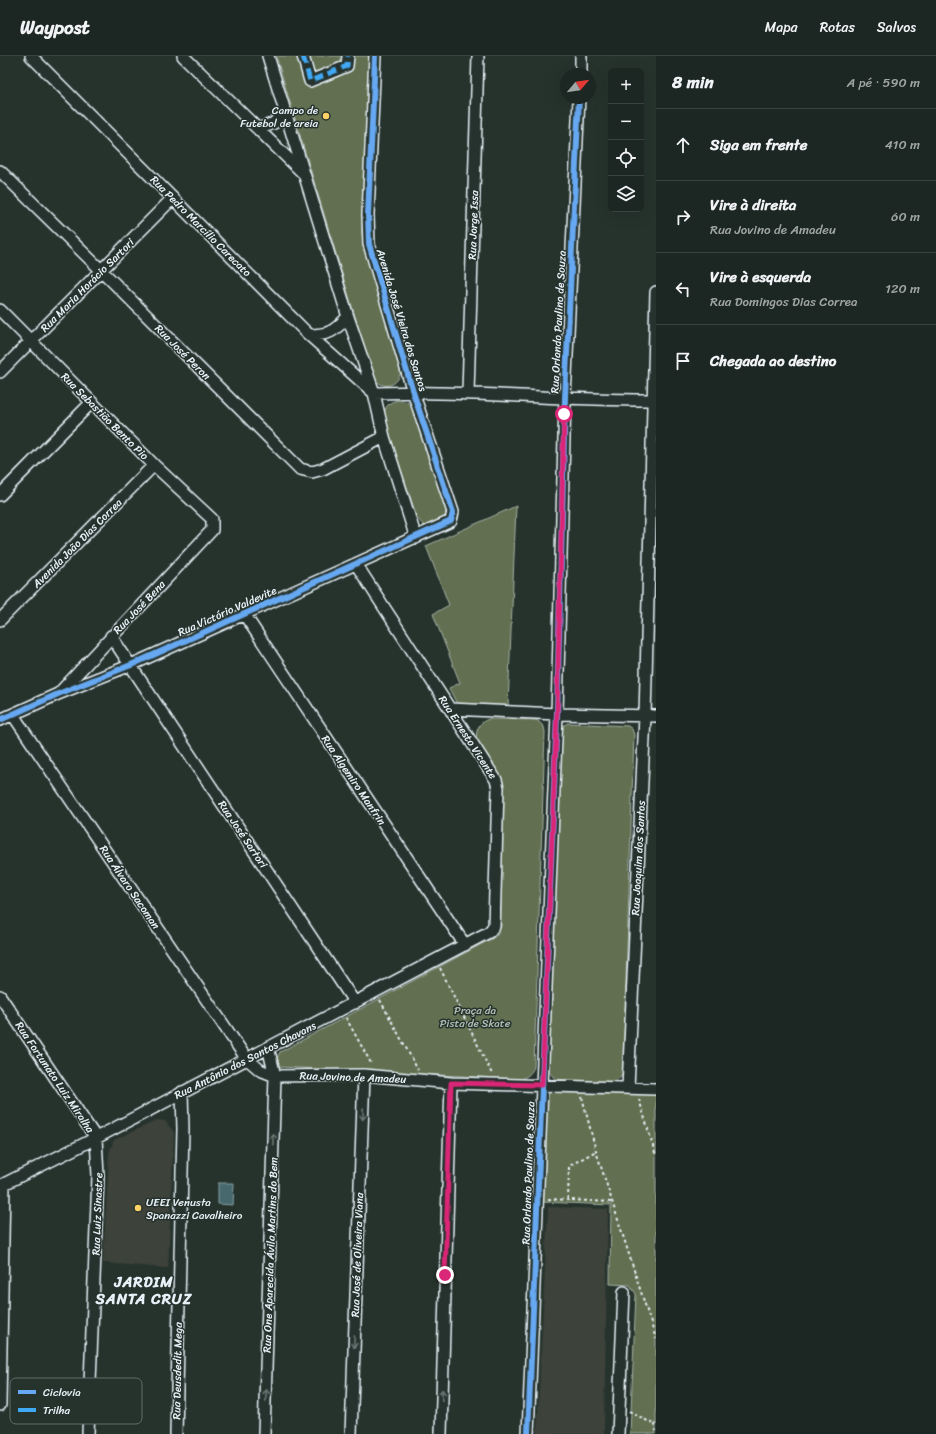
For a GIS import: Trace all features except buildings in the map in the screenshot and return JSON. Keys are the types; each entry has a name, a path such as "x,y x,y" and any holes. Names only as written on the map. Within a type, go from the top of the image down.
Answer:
{"street":[{"name":"Rua Pedro Marcílio Carecato","path":"31,56 309,335 374,393"},
{"path":"183,56 304,175"},
{"path":"268,56 348,317 374,393 384,437 416,538"},
{"path":"303,56 310,81 347,66 348,56"},
{"name":"Avenida José Vieira dos Santos","path":"375,56 368,215 369,244 413,392 453,512"},
{"name":"Rua Jorge Issa","path":"468,393 478,56"},
{"path":"581,56 581,68"},
{"name":"Rua Orlando Paulino de Souza","path":"528,1434 536,1198 557,714 565,398 579,104"},
{"path":"258,129 274,123 285,111"},
{"name":"Rua José Peron","path":"0,171 102,270 300,469 312,472 323,469 384,437"},
{"name":"Rua Maria Horácio Sartori","path":"0,372 174,198"},
{"name":"Rua Joaquim dos Santos","path":"632,1088 645,716 656,292"},
{"name":"Rua Sebastião Bento Pio","path":"0,310 90,403 212,519"},
{"path":"309,335 323,335 336,330 348,317"},
{"path":"374,393 468,393 565,398 654,400"},
{"path":"0,495 90,403"},
{"name":"Avenida João Dias Correa","path":"0,620 154,465"},
{"name":"Rua Victório Valdevite","path":"0,720 13,716 58,694 131,665 450,523 453,512"},
{"name":"Rua José Bena","path":"58,694 212,530 212,519"},
{"name":"Rua Ernesto Vicente","path":"356,564 496,780 496,921 489,932"},
{"name":"Rua Algemiro Manfrin","path":"244,614 464,945"},
{"name":"Rua José Sartori","path":"111,636 355,1003"},
{"path":"450,709 557,714 656,716"},
{"name":"Rua Álvaro Sacoman","path":"13,716 246,1058"},
{"name":"Rua Antônio dos Santos Chavans","path":"2,1185 96,1138 246,1058 342,1010 489,932"},
{"name":"Rua Fortunato Luiz Miralha","path":"0,996 96,1138"},
{"name":"Rua One Aparecida Ávila Martins do Bem","path":"264,1434 275,1076 268,1047"},
{"name":"Rua Jovino de Amadeu","path":"246,1058 260,1070 275,1076 364,1075 498,1086 542,1085 656,1089"},
{"name":"Rua José de Oliveira Viana","path":"351,1434 364,1075"},
{"path":"441,1434 451,1083"},
{"name":"Rua Deusdedit Mega","path":"176,1434 183,1129 182,1092"},
{"name":"Rua Luiz Sinastre","path":"90,1378 98,1176 96,1138"},
{"path":"0,1405 2,1185"},
{"path":"618,1434 624,1292"},
{"name":"Rua Luiz Sinastre","path":"88,1424 88,1434"}],"path":[{"path":"435,960 498,1086"},
{"path":"376,992 423,1080"},
{"path":"342,1010 378,1076"},
{"path":"579,1086 596,1151 656,1340"},
{"path":"632,1088 656,1156"},
{"path":"568,1200 569,1166 596,1151"},
{"path":"536,1198 612,1202"},
{"path":"619,1406 655,1425 656,1431"}],"shaded area":[{"name":"UEEI Venusta Spanazzi Cavalheiro","path":"158,1120 165,1121 174,1132 168,1268 103,1263 109,1153 114,1140"},
{"path":"548,1207 608,1209 604,1434 537,1434"}],"green space":[{"path":"276,56 370,56 362,233 365,249 401,369 398,379 391,384 383,385 374,379"},
{"path":"399,400 407,402 413,407 446,508 445,518 429,527 424,526 417,518 384,417 386,407 390,403"},
{"path":"516,506 508,706 457,704 449,688 460,683 433,614 449,605 426,546"},
{"name":"Praça da Pista de Skate","path":"489,719 537,720 544,727 545,732 533,1069 528,1075 520,1079 280,1067 276,1060 280,1052 498,934 501,926 500,778 477,740 478,727 480,724"},
{"path":"568,723 628,726 632,729 634,735 623,1072 620,1078 612,1082 556,1080 548,1071 559,728"},
{"path":"555,1091 656,1094 656,1434 630,1434 636,1294 630,1285 610,1284 611,1205 542,1202 546,1098 548,1094"}],"water":[{"path":"218,1183 234,1183 233,1205 218,1204"}],"marked path":[{"path":"303,56 310,81 347,66 348,56"}],"cycle path":[{"path":"0,720 58,694 131,665 451,521 453,512 413,392 369,244 368,215 375,56"},
{"path":"528,1434 557,714 565,398 579,104"}],"place":[{"name":"Campo de Futebol de areia","path":"326,116"},
{"name":"UEEI Venusta Spanazzi Cavalheiro","path":"138,1208"}],"district":[{"name":"JARDIM SANTA CRUZ","path":"144,1290"}],"route":[{"path":"445,1275 451,1083 498,1086 542,1085 557,714 564,414"}]}
